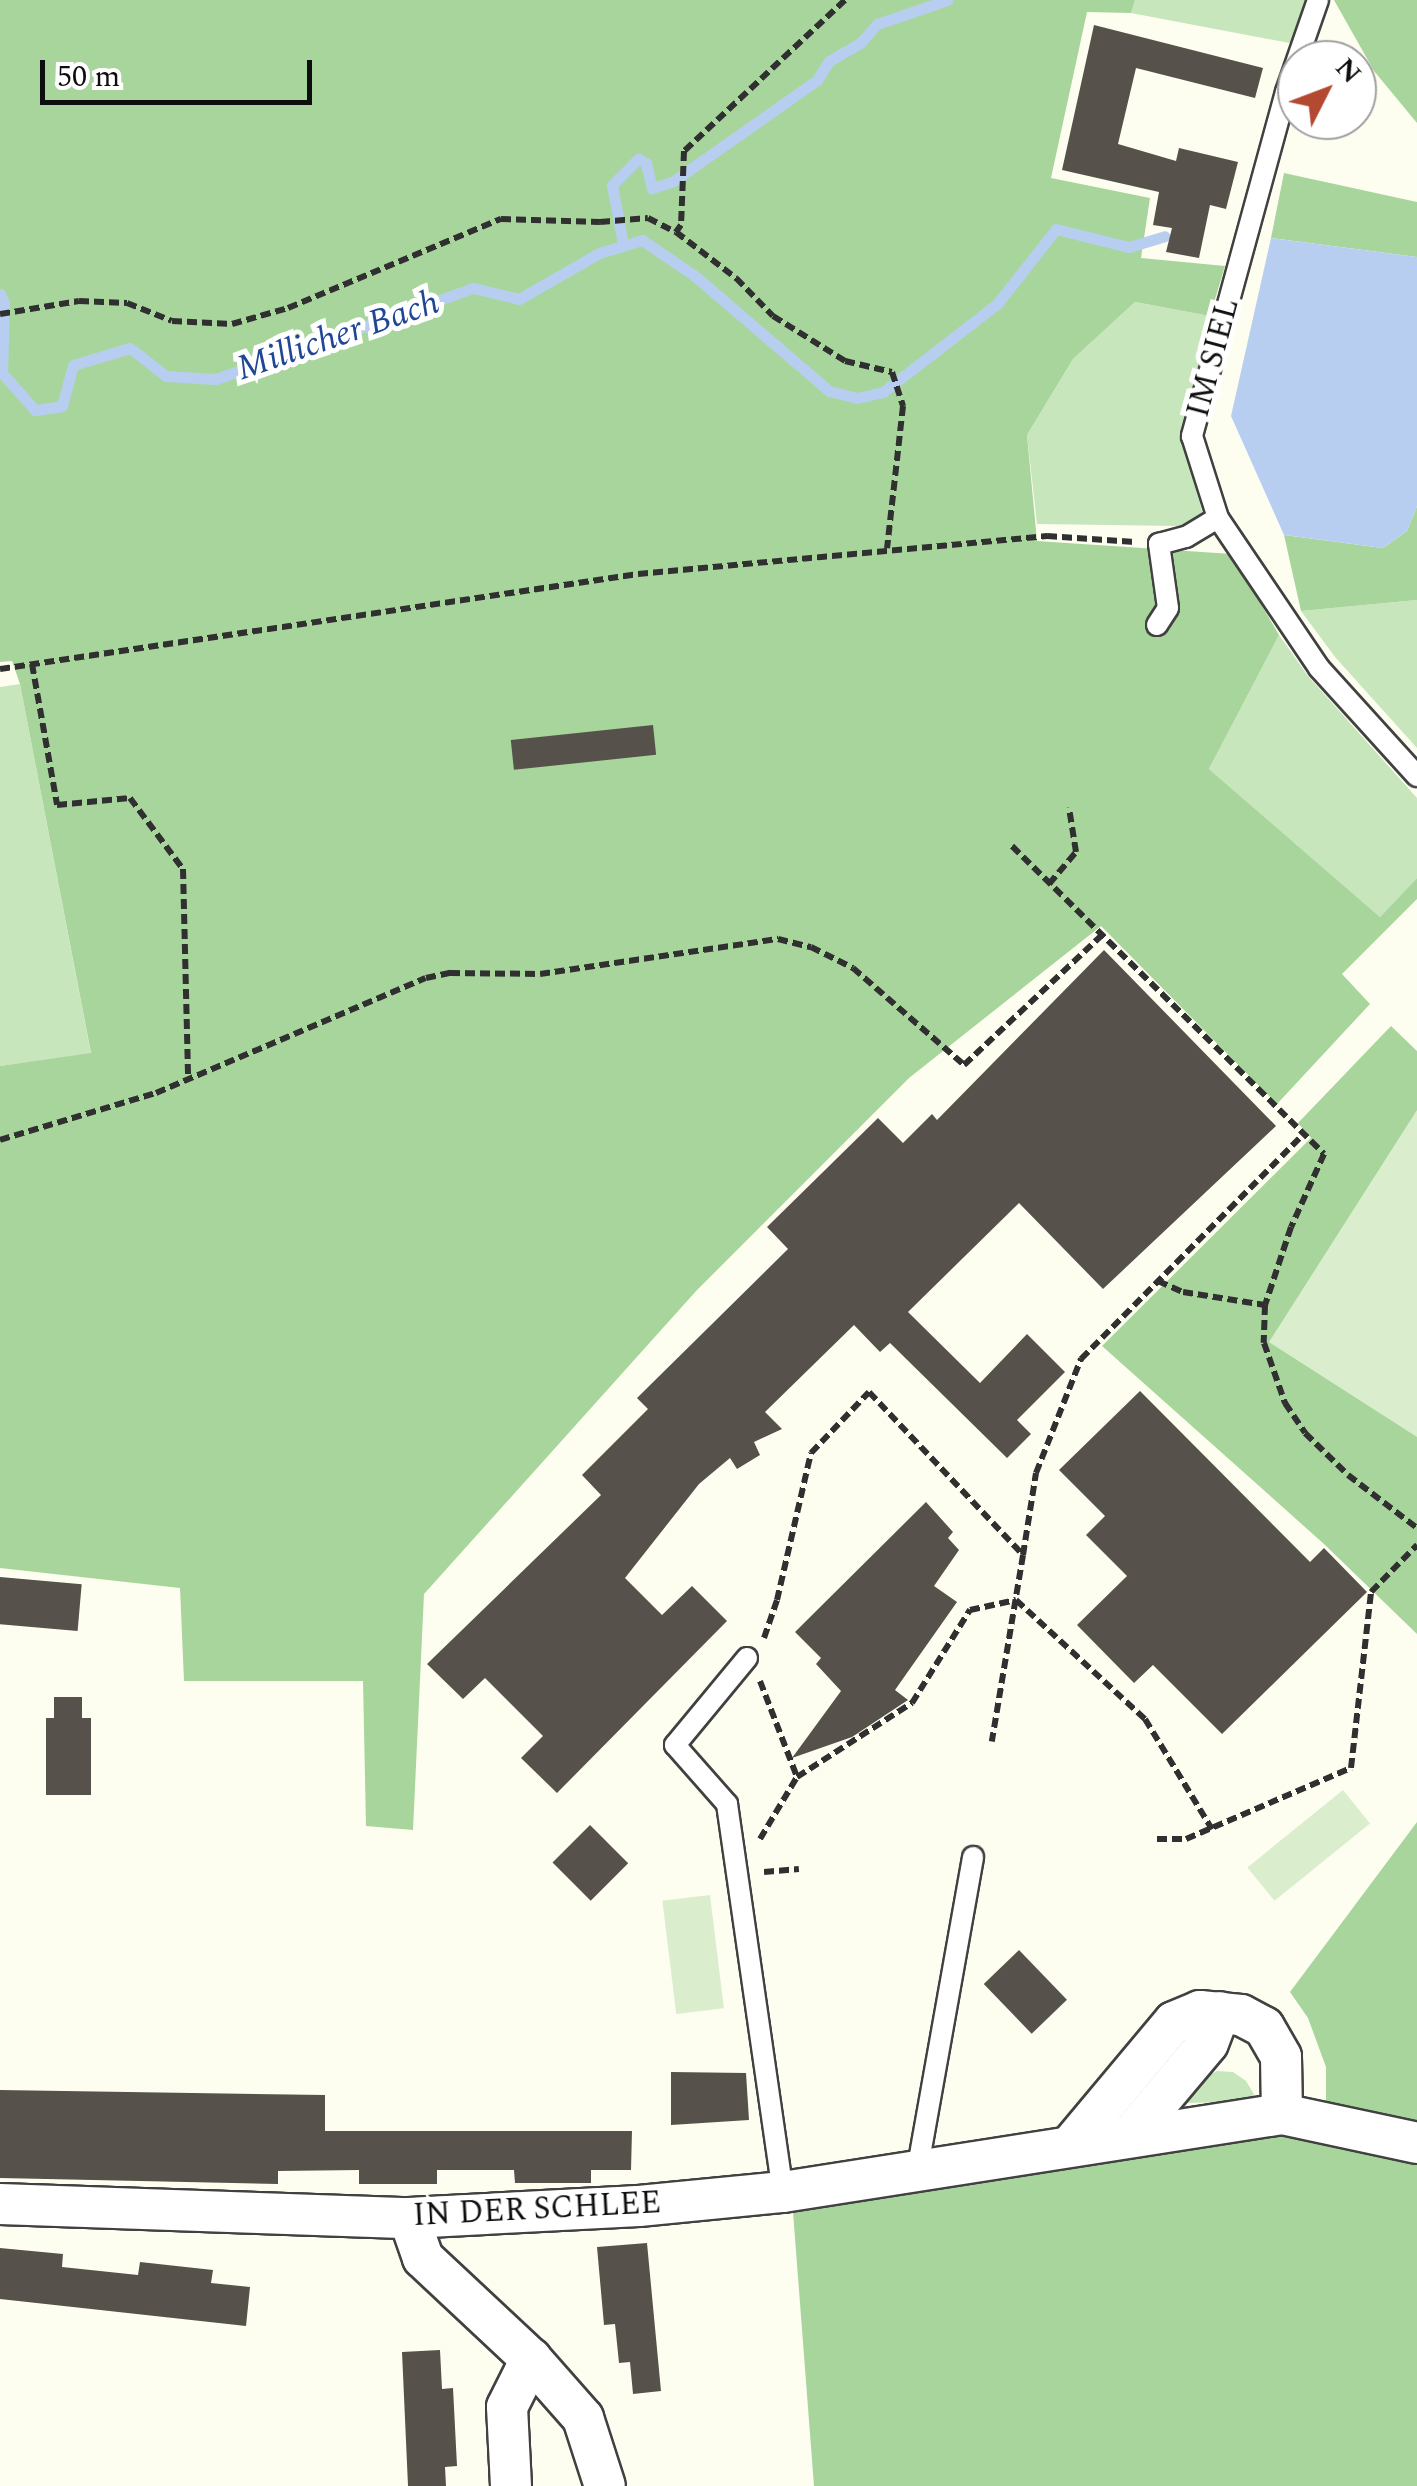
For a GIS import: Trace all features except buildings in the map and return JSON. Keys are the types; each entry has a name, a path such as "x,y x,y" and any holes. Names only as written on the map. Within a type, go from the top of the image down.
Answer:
{"street":[{"path":"1070,2144 1174,2022 1200,2011 1241,2015 1264,2027 1282,2057 1282,2114 1417,2143"},
{"path":"1130,2136 1208,2043 1220,2012"},
{"name":"IN DER SCHLEE","path":"0,2204 409,2218 639,2206 783,2192 1070,2144 1282,2114"},
{"path":"409,2218 423,2258 531,2359 582,2418 605,2486"},
{"path":"511,2486 508,2408 531,2359"}],"lane":[{"name":"IM SIEL","path":"1318,0 1286,92 1192,436 1218,518 1319,668 1417,776"},
{"path":"1158,625 1168,608 1159,544 1186,537 1218,518"},
{"path":"752,1651 675,1744 726,1804 783,2192"},
{"path":"917,2172 973,1857"}],"path":[{"path":"678,229 684,152 844,0"},
{"path":"0,314 28,313 79,302 127,303 172,322 232,324 288,308 501,219 600,222 648,218 678,229 802,334 845,361 892,372 903,406 887,548"},
{"path":"0,670 638,574 1047,536 1159,544"},
{"path":"32,664 58,804 130,798 183,868 188,1079"},
{"path":"1049,884 1076,852 1068,808"},
{"path":"1012,846 1324,1154 1291,1227 1266,1305 1264,1343 1274,1378 1295,1418 1348,1476 1417,1528"},
{"path":"0,1140 188,1079 426,978 450,973 540,974 778,939 812,947 853,968 964,1065 1102,936"},
{"path":"992,1742 1036,1473 1081,1359 1304,1134"},
{"path":"1158,1281 1182,1292 1266,1305"},
{"path":"752,1651 766,1634 777,1600 811,1453 869,1392 1023,1555"},
{"path":"1157,1839 1186,1839 1351,1768 1371,1592 1417,1545"},
{"path":"1016,1600 1145,1719 1212,1829"},
{"path":"738,1874 797,1777 912,1702 970,1610 1016,1600"},
{"path":"765,1688 797,1777"}],"green space":[{"path":"0,0 1135,0 1131,13 1087,12 1051,178 1150,198 1141,258 1225,266 1210,316 1135,302 1073,359 1027,435 1037,541 1232,554 1279,635 1209,769 1380,917 1417,878 1417,899 1342,974 1370,1004 1277,1104 1101,926 909,1078 697,1290 424,1594 413,1830 366,1826 363,1681 184,1681 180,1588 0,1568 0,1066 91,1053 20,684 12,661 0,662"},
{"path":"1135,0 1308,0 1296,40 1277,41 1131,13"},
{"path":"1334,0 1417,0 1417,123 1377,75 1377,40 1357,40"},
{"path":"1284,173 1417,202 1417,257 1271,238"},
{"path":"1135,302 1210,316 1181,438 1203,514 1180,526 1037,524 1027,435 1073,359"},
{"path":"1417,506 1417,600 1301,611 1284,535 1383,548 1407,531"},
{"path":"1417,600 1417,748 1335,657 1301,611"},
{"path":"1279,635 1308,676 1417,798 1417,878 1380,917 1209,769"},
{"path":"20,684 91,1054 0,1066 0,687"},
{"path":"1391,1026 1417,1051 1417,1634 1324,1544 1102,1346 1311,1138 1298,1123"},
{"path":"1417,1110 1417,1437 1269,1342"},
{"path":"1343,1790 1370,1823 1274,1901 1247,1867"},
{"path":"1417,1822 1417,2486 814,2486 793,2212 1183,2145 1279,2133 1316,2133 1326,2099 1326,2067 1308,2018 1290,1992"},
{"path":"710,1895 724,2008 676,2014 662,1901"},
{"path":"1217,2071 1233,2072 1246,2081 1258,2101 1187,2103 1203,2078"}],"water":[{"path":"1271,238 1417,257 1417,506 1407,531 1383,548 1284,535 1231,416"}],"waterway":[{"name":"Millicher Bach","path":"623,244 612,185 638,159 646,163 652,188 672,182 817,80 829,61 860,43 877,24 947,0"},
{"name":"Millicher Bach","path":"0,294 4,303 2,373 35,410 62,406 73,365 130,348 166,376 216,379 473,288 519,299 599,253 642,240 695,276 829,391 857,398 883,392 997,304 1056,229 1129,247 1164,236"}]}
